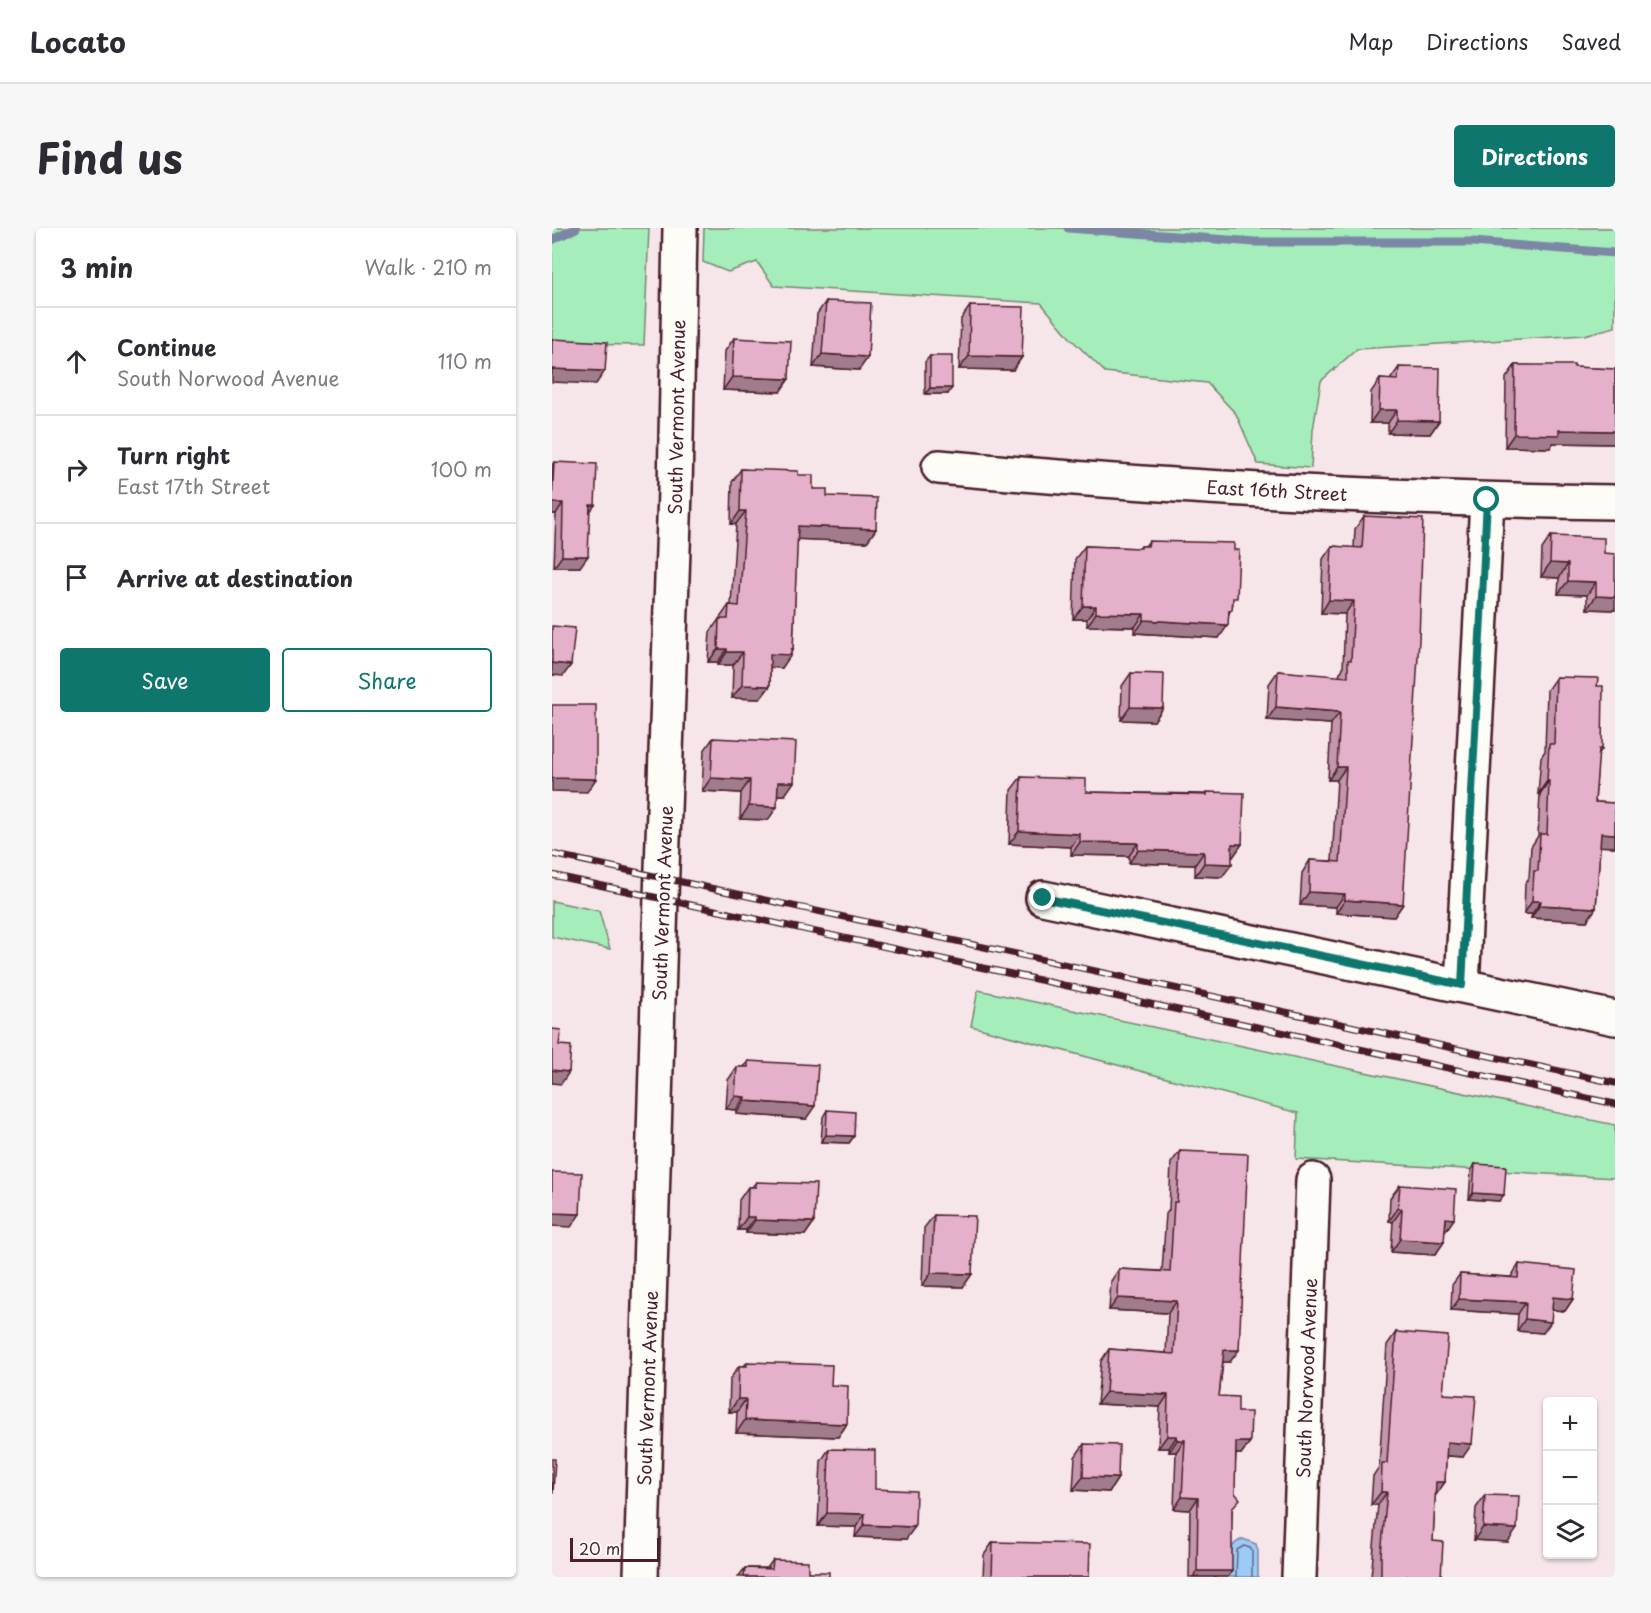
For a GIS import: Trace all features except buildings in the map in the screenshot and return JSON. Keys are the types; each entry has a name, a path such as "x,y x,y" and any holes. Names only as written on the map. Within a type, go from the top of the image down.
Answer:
{"street":[{"name":"South Vermont Avenue","path":"641,1577 675,491 680,228"},
{"name":"East 16th Street","path":"939,468 1104,482 1487,500 1615,502"},
{"path":"1462,985 1487,500"},
{"path":"1043,898 1615,1018"},
{"name":"South Norwood Avenue","path":"1299,1577 1313,1180"}],"green space":[{"path":"552,228 649,228 644,345 552,344"},
{"path":"704,228 1615,228 1615,327 1584,335 1357,349 1321,381 1313,430 1311,468 1258,464 1236,414 1207,383 1105,372 1071,339 1041,303 774,286 757,262 728,272 703,262"},
{"path":"552,901 599,911 610,949 552,937"},
{"path":"978,990 1615,1125 1615,1178 1296,1159 1298,1113 971,1026"}],"water":[{"path":"1243,1539 1256,1544 1258,1577 1230,1577 1231,1549"}],"waterway":[{"path":"552,240 576,228"},
{"path":"1068,228 1255,242 1473,242 1615,253"}],"railway":[{"path":"552,854 1615,1083"},
{"path":"552,875 1615,1104"}],"route":[{"path":"1043,898 1462,985 1487,500"}]}
